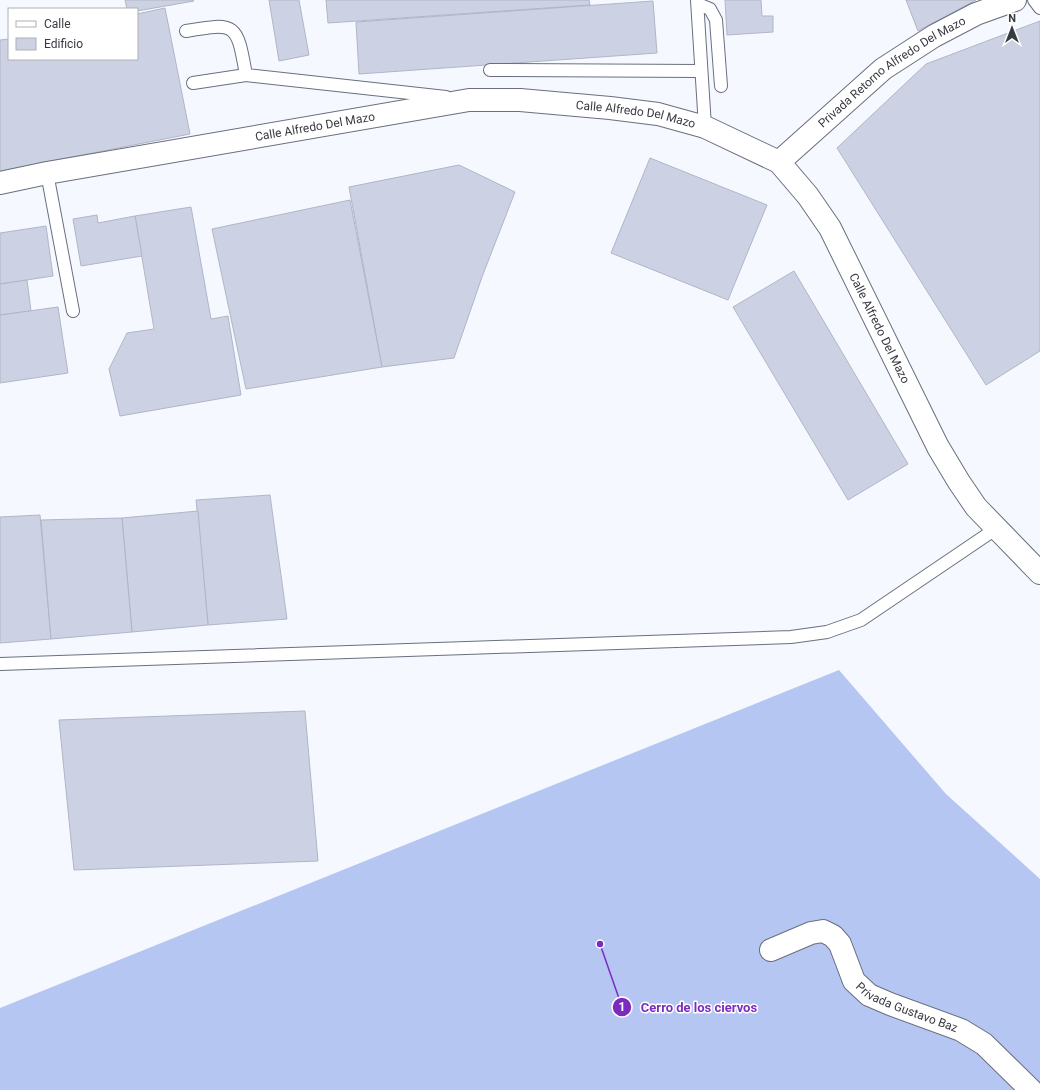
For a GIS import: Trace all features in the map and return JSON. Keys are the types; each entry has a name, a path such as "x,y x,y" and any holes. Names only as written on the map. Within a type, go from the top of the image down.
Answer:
{"street":[{"name":"Privada Retorno Alfredo Del Mazo","path":"779,162 883,69 934,36 976,14 1015,0"},
{"name":"Calle Alfredo Del Mazo","path":"0,183 47,173 470,100 520,100 610,108 658,114 705,127 779,162 808,196 830,228 938,446 959,482 976,507 1040,573"},
{"name":"Privada Gustavo Baz","path":"771,950 812,933 823,931 833,936 840,944 854,981 869,994 890,1004 961,1030 984,1044 1031,1090"}],"lane":[{"path":"1034,0 1040,8"},
{"path":"697,2 705,127"},
{"path":"697,2 710,9 716,20 721,86"},
{"path":"186,31 216,26 227,27 236,34 240,44 246,74"},
{"path":"490,70 701,71"},
{"path":"193,83 246,74 470,100"},
{"path":"47,173 73,311"},
{"path":"0,664 791,637 827,632 861,620 997,528"}],"shaded area":[{"path":"839,670 946,794 1040,879 1040,1090 0,1090 0,1008"}],"building":[{"path":"125,0 194,1 138,11 138,8 127,8"},
{"path":"269,0 299,0 309,55 279,61"},
{"path":"326,0 589,0 590,5 328,23"},
{"path":"725,0 761,0 762,16 773,16 773,32 727,35"},
{"path":"906,0 976,0 918,31"},
{"path":"653,1 657,53 359,74 356,22"},
{"path":"165,8 190,134 0,171 0,40 8,39 8,60 138,60 138,14"},
{"path":"1040,21 1040,351 986,385 837,148 926,64"},
{"path":"650,158 767,205 728,300 611,253"},
{"path":"459,165 515,192 482,277 454,358 382,367 349,187"},
{"path":"350,200 382,367 246,389 212,229"},
{"path":"191,207 211,319 228,316 241,395 120,416 109,369 127,333 154,329 135,216"},
{"path":"97,215 98,223 135,216 142,256 81,266 73,219"},
{"path":"46,226 53,276 0,284 0,233"},
{"path":"794,271 908,464 848,500 733,307"},
{"path":"27,280 31,311 0,315 0,284"},
{"path":"58,307 68,373 0,383 0,315"},
{"path":"270,495 287,619 208,625 196,500"},
{"path":"198,511 208,625 132,632 122,518"},
{"path":"40,515 51,639 0,643 0,517"},
{"path":"122,518 132,632 51,639 41,520"},
{"path":"305,711 318,861 74,870 59,720"}],"place":[{"name":"Cerro de los ciervos","path":"600,944"}]}
